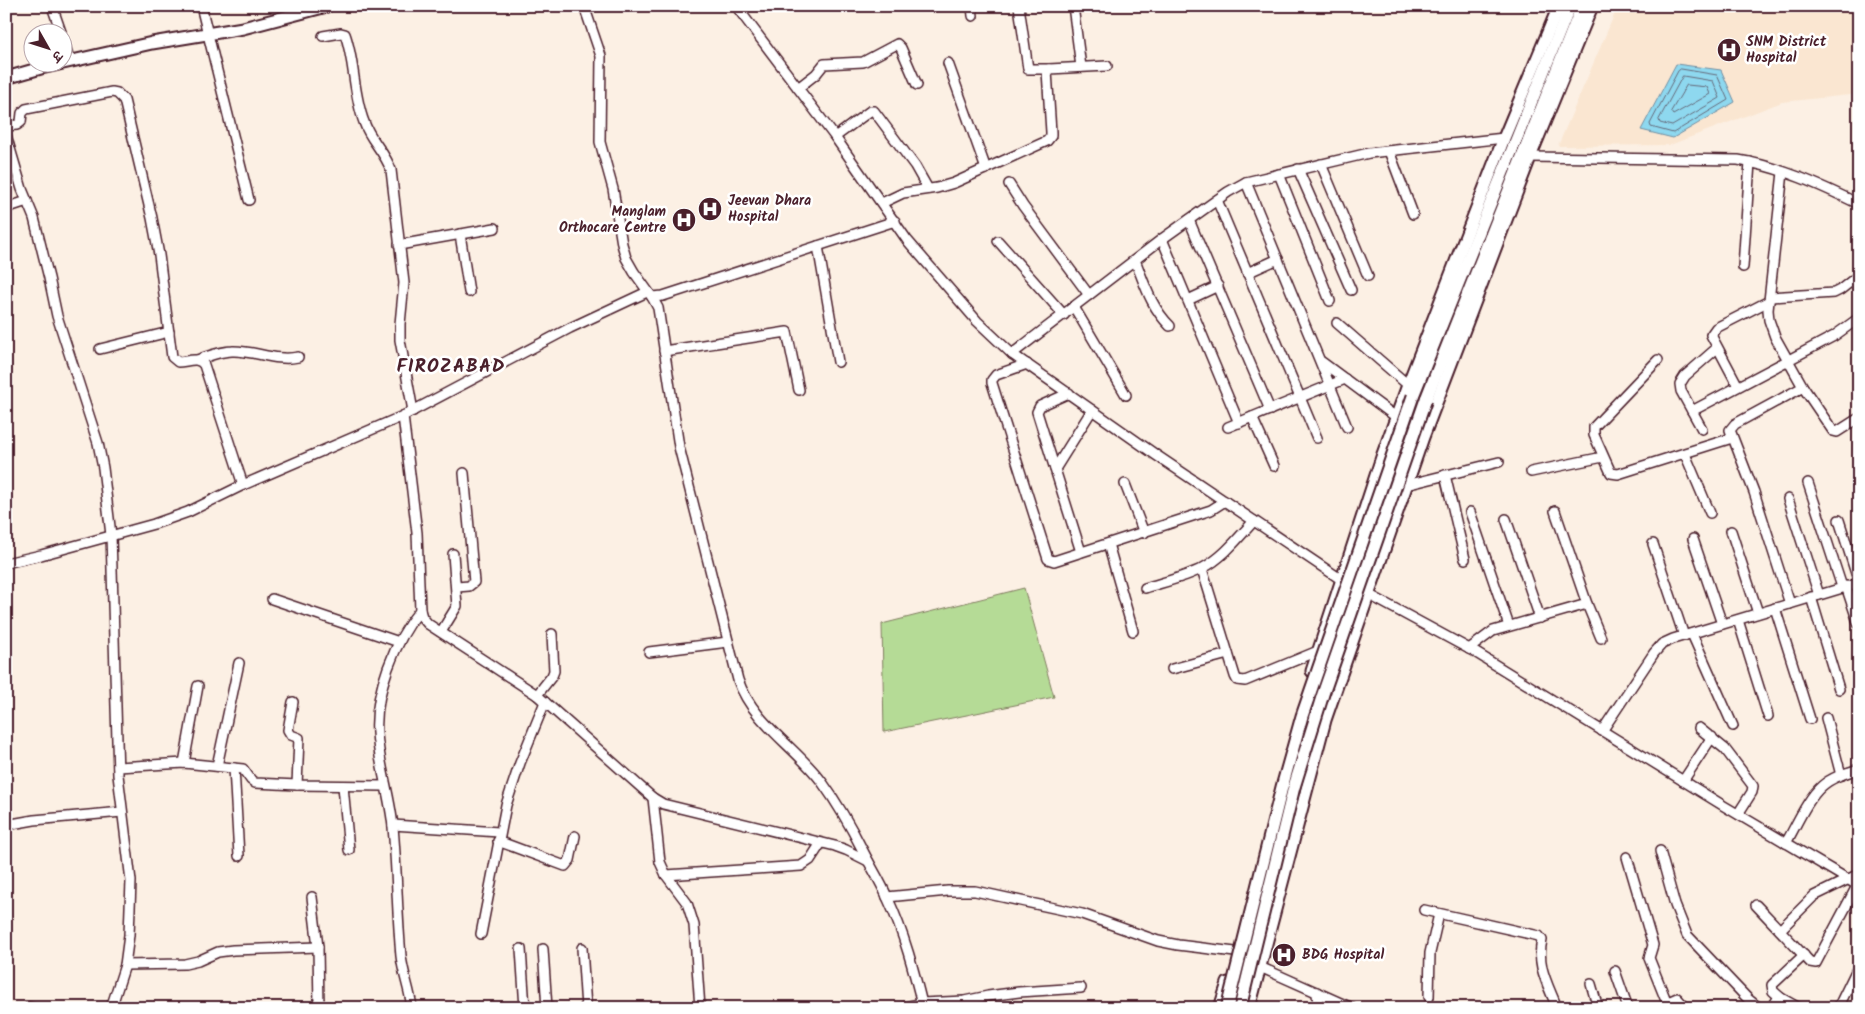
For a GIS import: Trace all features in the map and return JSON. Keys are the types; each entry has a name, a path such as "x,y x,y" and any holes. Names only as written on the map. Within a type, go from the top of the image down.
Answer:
{"main road":[{"path":"72,61 152,43 243,28 294,10 327,6"},
{"path":"1227,1008 1282,787 1302,716 1410,390 1504,138 1558,6"},
{"path":"1220,1008 1295,721 1396,417 1410,390 1570,6"},
{"path":"1240,1008 1294,787 1327,685 1426,398 1582,6"},
{"path":"1249,1008 1325,720 1406,485 1446,376 1530,157 1592,6"},
{"path":"6,78 29,72"}],"street":[{"path":"52,6 58,22"},
{"path":"201,6 249,200"},
{"path":"584,6 601,56 600,142 613,189 622,244 626,258 658,308 673,414 686,479 738,680 748,702 765,722 812,769 849,824 887,897 906,947 922,1006"},
{"path":"736,6 835,137 919,255 977,321 1012,354 1342,580 1469,649 1786,844 1858,886 1818,960 1813,964 1756,905"},
{"path":"1019,6 1028,69 1107,66"},
{"path":"1073,6 1081,67"},
{"path":"323,36 344,33 364,123 386,158 391,170 404,293 400,340 413,411"},
{"path":"798,88 816,74 824,64 863,62 897,44 901,48 917,85"},
{"path":"948,63 986,168"},
{"path":"882,203 903,193 954,183 1047,141 1051,136 1046,74 1049,68"},
{"path":"6,126 19,124 22,113 26,109 112,92 121,95 126,104 152,218 172,357 182,362 197,360 217,352 233,350 283,358 298,357"},
{"path":"835,137 870,111 874,111 915,166 928,189"},
{"path":"6,135 34,218 57,316 99,449 103,468 111,535 118,767 131,880 129,935 125,965 111,1008"},
{"path":"1012,354 1189,220 1246,182 1321,164 1389,151 1504,138"},
{"path":"1389,151 1414,214"},
{"path":"1530,157 1738,160 1783,172 1859,204"},
{"path":"1743,267 1750,162"},
{"path":"1321,164 1368,276"},
{"path":"1298,169 1351,290"},
{"path":"1783,172 1770,299 1770,328 1802,387 1833,431 1837,432 1859,418"},
{"path":"1279,174 1330,301"},
{"path":"1246,182 1347,427"},
{"path":"1009,184 1089,296"},
{"path":"1217,200 1317,438"},
{"path":"6,208 27,201"},
{"path":"1189,220 1270,410"},
{"path":"6,563 173,518 243,485 403,416 570,328 650,295 663,296 895,221"},
{"path":"399,244 494,228"},
{"path":"460,234 469,292"},
{"path":"1162,240 1239,423"},
{"path":"998,241 1064,315"},
{"path":"818,246 838,362"},
{"path":"1247,273 1278,259"},
{"path":"1135,260 1153,305 1158,314 1170,326"},
{"path":"1738,386 1711,335 1713,331 1770,299 1834,293 1859,275"},
{"path":"1188,300 1218,286"},
{"path":"1074,306 1126,395"},
{"path":"1692,411 1834,336 1859,318"},
{"path":"1337,322 1410,390"},
{"path":"100,349 169,332"},
{"path":"664,351 788,332 799,390"},
{"path":"1702,429 1681,391 1680,384 1685,376 1717,348"},
{"path":"197,360 201,361 204,365 243,485"},
{"path":"1658,360 1594,427 1594,435 1609,470 1614,474 1685,454 1732,438"},
{"path":"1321,362 1396,417"},
{"path":"1027,364 996,376 992,383 1018,460 1046,558 1054,561 1144,533 1211,510 1225,501"},
{"path":"1228,427 1345,379"},
{"path":"1790,604 1754,492 1730,430 1735,424 1802,387"},
{"path":"1069,393 1040,406 1038,412 1081,552"},
{"path":"1055,469 1092,410"},
{"path":"403,416 417,533 420,610 422,617 428,624 545,702 654,798 672,807 846,850 868,861"},
{"path":"1252,417 1274,466"},
{"path":"1685,454 1710,512"},
{"path":"1530,472 1603,457"},
{"path":"1406,485 1499,462"},
{"path":"457,587 469,586 474,582 464,473"},
{"path":"1445,476 1465,559"},
{"path":"1808,483 1859,625"},
{"path":"1125,484 1144,533"},
{"path":"1788,499 1838,689"},
{"path":"1555,511 1587,604 1601,638"},
{"path":"1470,512 1509,626"},
{"path":"1145,588 1202,568 1226,551 1254,520"},
{"path":"1506,520 1540,618"},
{"path":"1602,730 1658,648 1668,641 1859,583 1839,520"},
{"path":"1731,531 1758,613"},
{"path":"1693,539 1722,624"},
{"path":"1108,544 1133,631"},
{"path":"1653,544 1688,635 1733,726"},
{"path":"441,632 455,612 458,600 453,554"},
{"path":"1202,568 1235,676 1241,681 1318,651"},
{"path":"272,599 399,642"},
{"path":"1469,649 1488,633 1587,604"},
{"path":"1775,608 1810,719"},
{"path":"412,1008 401,955 393,825 379,754 376,720 380,694 399,642 420,610"},
{"path":"1738,620 1768,716"},
{"path":"537,696 554,671 552,634"},
{"path":"649,652 728,642"},
{"path":"1172,669 1228,654"},
{"path":"217,766 239,663"},
{"path":"184,763 198,686"},
{"path":"293,702 288,730 291,735 299,738 297,786"},
{"path":"480,934 498,836 506,805 520,763 545,702"},
{"path":"1826,718 1841,775"},
{"path":"1699,728 1712,737 1737,762 1753,786 1752,792 1738,814"},
{"path":"1683,781 1712,737"},
{"path":"118,767 184,763 243,769 251,780 256,783 297,786 385,786"},
{"path":"234,768 239,856"},
{"path":"1786,844 1814,796 1826,783 1841,775 1859,769"},
{"path":"343,786 349,850"},
{"path":"654,798 660,862 666,875 687,903 694,925 700,1008"},
{"path":"6,825 34,820 122,812"},
{"path":"393,825 498,836 565,866 570,860 576,836"},
{"path":"666,875 801,866 810,860 820,843"},
{"path":"1660,851 1675,905 1687,935 1748,999 1759,1008"},
{"path":"1627,858 1653,945 1649,958 1665,998 1668,1002 1677,998 1686,1008"},
{"path":"1780,930 1814,896 1859,874"},
{"path":"887,897 948,891 975,891 1082,914 1158,941 1235,952"},
{"path":"312,897 318,947 319,1008"},
{"path":"1424,910 1539,936 1542,940 1539,952 1540,964 1557,1008"},
{"path":"1429,996 1431,945 1439,914"},
{"path":"125,965 186,964 225,950 318,947"},
{"path":"582,948 586,1008"},
{"path":"521,949 525,1008"},
{"path":"543,949 547,1008"},
{"path":"1798,1008 1780,998 1773,991 1772,985 1804,955"},
{"path":"1838,1008 1859,965"},
{"path":"1260,967 1352,1008"},
{"path":"1615,971 1628,1008"},
{"path":"1591,984 1598,1008"},
{"path":"900,1008 964,1001 1000,994 1081,988"},
{"path":"1317,992 1318,1008"},
{"path":"1772,1008 1780,998"}],"shaded area":[{"name":"SNM District Hospital","path":"1618,6 1859,6 1859,94 1782,102 1670,145 1558,146"}],"green space":[{"path":"1024,588 1054,697 884,732 882,624"}],"water":[{"path":"1676,64 1721,70 1735,102 1673,138 1641,130"}],"place":[{"name":"SNM District Hospital","path":"1729,50"},
{"name":"Jeevan Dhara Hospital","path":"710,209"},
{"name":"Manglam Orthocare Centre","path":"684,220"},
{"name":"BDG Hospital","path":"1284,955"}],"district":[{"name":"FIROZABAD","path":"451,367"}]}
